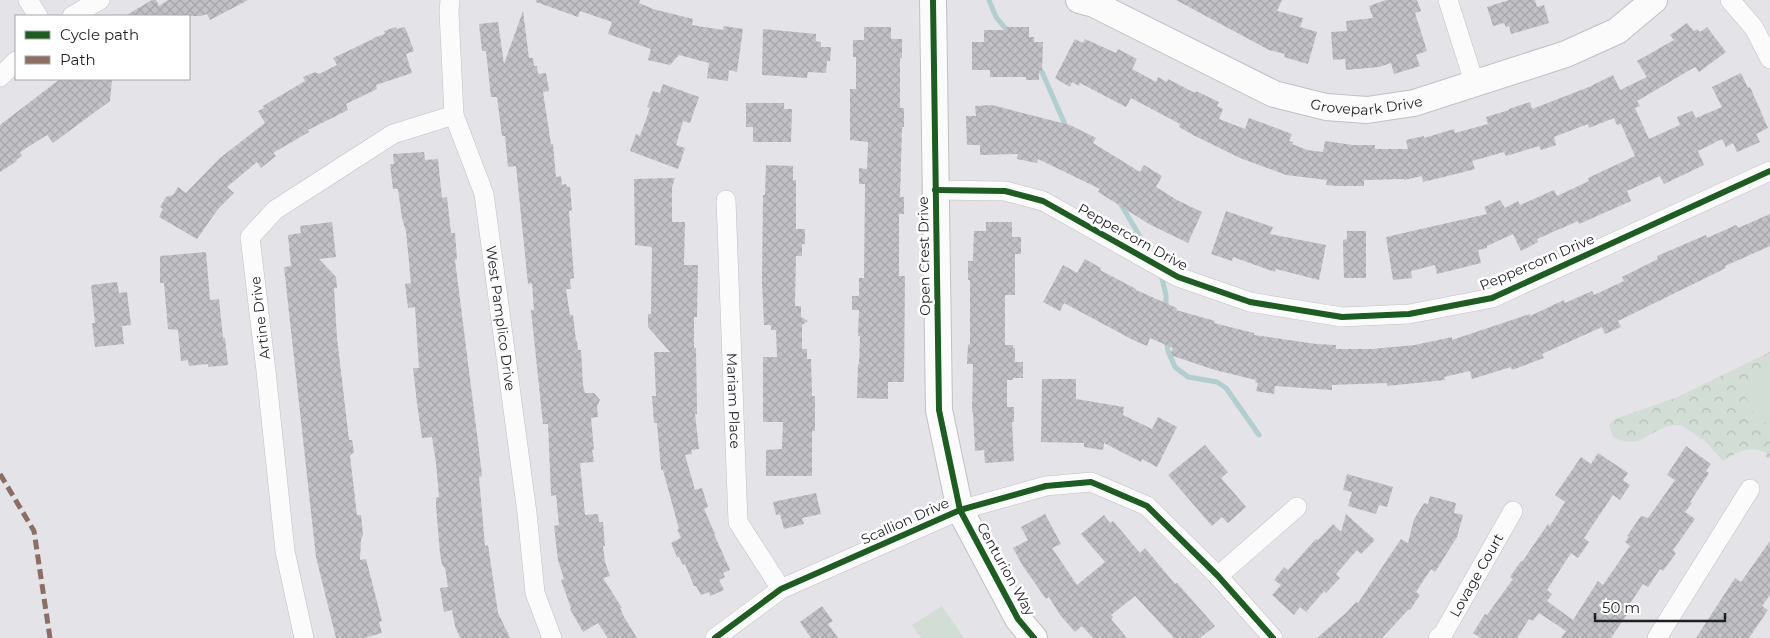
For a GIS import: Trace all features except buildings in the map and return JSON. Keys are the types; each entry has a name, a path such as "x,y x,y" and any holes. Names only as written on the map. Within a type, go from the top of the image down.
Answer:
{"street":[{"path":"28,0 37,15"},
{"path":"74,15 100,0"},
{"name":"West Pamplico Drive","path":"450,0 454,115 484,194 527,513 535,593 552,638"},
{"name":"Open Crest Drive","path":"933,0 939,410 960,510"},
{"name":"Grovepark Drive","path":"1079,0 1094,4 1274,94 1326,107 1367,110 1414,103 1475,85 1566,54 1617,31 1654,0"},
{"path":"1448,0 1475,85"},
{"path":"1730,0 1754,28 1770,59"},
{"path":"0,77 15,62"},
{"name":"Artine Drive","path":"304,638 285,551 250,237 275,210 393,134 454,115"},
{"name":"Peppercorn Drive","path":"935,190 1005,191 1043,201 1178,277 1250,302 1342,317 1409,314 1492,298 1770,171"},
{"name":"Mariam Place","path":"726,200 738,522 781,589"},
{"name":"Scallion Drive","path":"715,638 781,589 960,510 1046,486 1091,482 1146,506 1218,576 1273,638"},
{"path":"1657,638 1750,489"},
{"path":"1218,576 1297,507"},
{"name":"Centurion Way","path":"960,510 1018,619 1034,638"},
{"name":"Lovage Court","path":"1438,638 1443,634 1513,511"}],"path":[{"path":"1767,457 1770,452"}],"green space":[{"path":"1770,352 1770,455 1751,449 1740,451 1723,461 1705,441 1681,425 1667,426 1635,441 1629,442 1613,437 1609,424 1615,419 1675,398"},
{"path":"1770,372 1770,421 1765,423 1756,420 1743,391 1747,383"},
{"path":"942,606 964,638 921,638 912,625"}],"waterway":[{"path":"989,0 996,17 1011,35"},
{"path":"1037,67 1042,72 1067,129"},
{"path":"1120,203 1150,253"},
{"path":"1161,274 1166,295 1166,310"},
{"path":"1166,338 1168,351 1175,367 1188,377 1217,382 1226,388 1259,435"}],"marked path":[{"path":"0,474 34,531 50,638"}],"cycle path":[{"path":"933,0 939,410 960,510 1018,619 1034,638"},
{"path":"935,190 1005,191 1043,201 1178,277 1250,302 1342,317 1409,314 1492,298 1770,171"},
{"path":"715,638 781,589 960,510 1046,486 1091,482 1147,506 1218,576 1273,638"}]}
